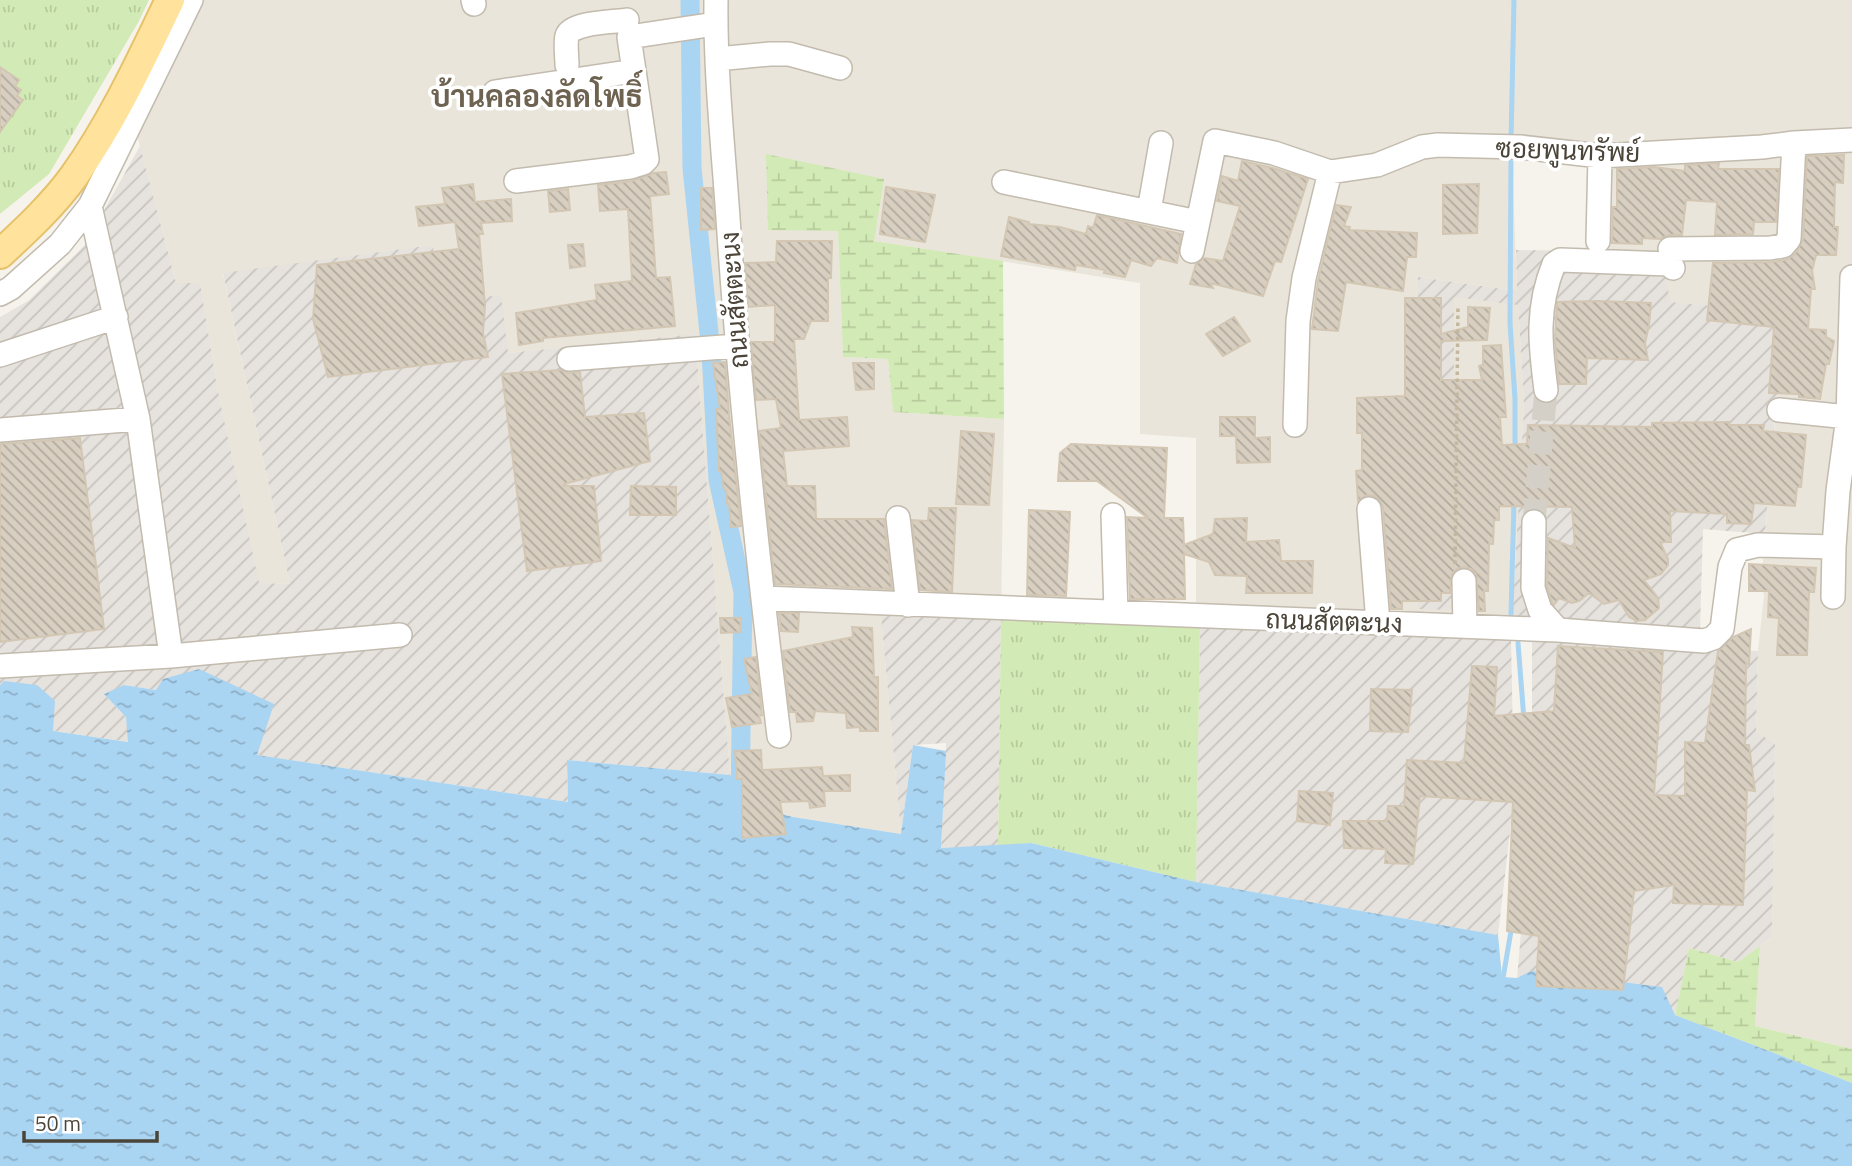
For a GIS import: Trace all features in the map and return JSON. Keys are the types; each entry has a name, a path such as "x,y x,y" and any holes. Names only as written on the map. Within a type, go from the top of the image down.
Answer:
{"main road":[{"path":"0,254 33,224 74,177 111,117 170,0"}],"street":[{"path":"0,294 11,288 60,244 90,206 191,0"},
{"name":"ถนนสัตตะนง","path":"716,0 709,26 717,60 736,346 779,736"},
{"path":"516,181 631,167 643,163 646,159 627,19"},
{"path":"567,65 567,36 578,26 627,19 679,30 709,26"},
{"path":"717,60 789,54 841,68"},
{"path":"495,92 634,72"},
{"name":"ซอยพูนทรัพย์","path":"1192,251 1215,141 1274,153 1330,172 1377,165 1422,147 1438,145 1520,147 1600,156 1852,140"},
{"path":"1149,211 1161,143"},
{"path":"1545,390 1539,342 1540,313 1554,264 1560,260 1668,264 1671,258 1783,246 1789,239 1794,143"},
{"path":"1598,241 1600,156"},
{"path":"1296,425 1298,321 1304,278 1330,172"},
{"path":"1004,182 1198,222"},
{"path":"90,206 138,419 171,656"},
{"path":"1833,597 1834,547 1845,493 1852,277"},
{"path":"0,355 116,317"},
{"path":"569,359 736,346"},
{"path":"1779,410 1848,417"},
{"path":"0,429 138,419"},
{"path":"1369,509 1378,623"},
{"path":"1113,515 1116,612"},
{"path":"898,518 908,604"},
{"path":"1534,522 1533,588 1540,610 1558,630"},
{"name":"ถนนสัตตะนง","path":"762,598 1558,630 1704,641 1713,638 1722,629 1730,566 1737,550 1758,545 1834,547"},
{"path":"1459,576 1465,626"},
{"path":"0,666 171,656 400,635"}],"path":[{"path":"1458,306 1459,576"}],"shaded area":[{"path":"191,0 1852,0 1852,1049 1755,1026 1760,946 1772,937 1775,744 1756,731 1758,651 1764,595 1761,585 1784,314 1670,302 1585,250 1590,164 1512,159 1517,291 1418,277 1418,609 1454,609 1454,297 1518,304 1524,405 1511,636 1314,627 1196,602 1196,438 1140,434 1140,283 874,241 838,230 843,357 888,359 893,412 1004,419 1001,617 881,616 901,834 793,817 742,804 730,775 695,334 507,353 439,303 433,245 223,274 290,584 258,583 217,387 200,284 176,283 132,116"},
{"path":"140,146 176,283 200,283 217,387 259,583 290,584 223,273 433,245 439,303 501,295 508,353 695,334 730,775 567,760 568,802 256,755 156,690 124,685 105,695 126,717 129,742 53,731 4,681 0,685 0,317 28,301 84,246"},
{"path":"1516,250 1662,252 1670,302 1784,313 1765,534 1703,529 1700,629 1512,622 1524,405 1518,305 1454,297 1454,610 1418,609 1418,277 1517,291"},
{"path":"881,616 1001,617 998,846 941,848 946,743 913,745 901,834"},
{"path":"1200,625 1511,636 1514,797 1498,935 1196,882"},
{"path":"1532,640 1758,651 1756,731 1775,744 1772,937 1738,962 1689,948 1675,1015 1517,978 1532,807"}],"green space":[{"path":"0,0 149,0 49,174 0,214"},
{"path":"766,154 884,179 874,241 1003,261 1004,419 893,412 888,359 843,357 838,231 768,230"},
{"path":"1001,617 1200,625 1196,882 1031,843 998,846"},
{"path":"1760,946 1755,1026 1852,1049 1852,1083 1675,1015 1689,948 1738,962"}],"water":[{"path":"199,669 274,704 257,755 568,802 567,760 730,775 743,804 793,817 901,834 913,745 946,751 941,848 1031,843 1196,882 1498,935 1502,977 1517,978 1531,971 1662,987 1675,1015 1852,1083 1852,1166 0,1166 0,685 4,681 37,685 55,701 53,731 128,742 126,717 104,694 124,685 156,690 163,679"}],"building":[{"path":"0,67 19,80 15,86 21,90 17,96 23,100 0,132"},
{"path":"1844,155 1843,183 1835,182 1834,227 1838,227 1836,255 1816,255 1812,271 1815,289 1811,289 1808,329 1826,330 1826,337 1834,341 1829,364 1826,364 1820,399 1799,397 1799,394 1769,393 1774,327 1707,320 1713,263 1772,262 1794,255 1803,240 1807,156"},
{"path":"1242,161 1308,179 1281,262 1275,261 1263,296 1210,283 1213,288 1190,284 1196,264 1204,258 1223,261 1240,206 1217,201 1222,176 1238,181"},
{"path":"1719,163 1718,169 1779,169 1776,222 1754,222 1753,234 1715,235 1717,202 1686,200 1682,235 1669,235 1661,239 1642,238 1642,244 1612,243 1613,207 1617,207 1617,169 1654,167 1685,171 1685,165"},
{"path":"666,172 669,194 650,196 656,278 670,277 675,326 543,338 543,341 519,345 516,313 597,300 595,285 632,281 628,209 600,211 598,185 632,181 653,173"},
{"path":"473,184 475,202 511,199 512,221 481,223 483,234 479,234 485,305 483,333 488,357 328,377 313,319 317,265 459,249 455,222 419,226 416,207 445,204 442,188"},
{"path":"1479,184 1477,233 1443,234 1443,185"},
{"path":"886,187 935,195 925,242 880,234"},
{"path":"701,188 712,188 715,229 701,230"},
{"path":"568,189 570,210 550,212 548,191"},
{"path":"1336,205 1351,207 1344,226 1350,227 1349,230 1417,233 1416,257 1407,257 1403,291 1346,282 1338,331 1312,329 1318,281"},
{"path":"1097,215 1181,234 1177,263 1157,258 1151,266 1131,260 1125,277 1076,265 1075,270 1001,256 1009,217 1029,224 1060,227 1086,234 1088,226 1093,228"},
{"path":"777,241 832,241 831,278 828,278 828,321 811,321 804,339 794,339 799,420 847,417 849,446 783,451 787,486 815,486 816,519 884,519 892,589 775,584 759,431 781,428 776,399 756,400 751,342 775,342 775,305 748,307 745,263 776,262"},
{"path":"583,244 585,266 570,268 568,245"},
{"path":"1405,298 1441,298 1441,334 1468,327 1468,307 1490,308 1487,340 1441,341 1441,380 1482,380 1479,366 1483,365 1483,346 1501,345 1506,417 1500,417 1502,445 1527,444 1528,425 1652,427 1652,423 1729,422 1729,425 1764,425 1763,431 1806,435 1801,487 1797,487 1795,506 1754,503 1751,524 1727,523 1727,514 1670,511 1671,542 1660,542 1668,565 1661,574 1644,580 1658,598 1659,608 1645,620 1637,621 1629,617 1619,600 1604,604 1589,593 1572,603 1559,598 1554,605 1552,603 1547,586 1548,538 1575,548 1572,507 1499,506 1499,520 1494,520 1493,544 1489,544 1488,591 1484,591 1485,611 1479,611 1476,574 1464,567 1452,574 1450,593 1441,593 1441,601 1402,601 1402,609 1391,609 1383,507 1374,496 1367,495 1358,501 1356,471 1362,470 1362,433 1357,433 1357,398 1405,396"},
{"path":"1557,302 1651,303 1645,343 1648,360 1587,358 1586,384 1559,384 1555,341"},
{"path":"1234,317 1250,341 1223,356 1206,334"},
{"path":"725,362 741,526 731,527 726,490 719,471 716,409 720,409 713,363"},
{"path":"853,363 874,363 874,389 856,390"},
{"path":"561,370 569,373 580,372 585,417 644,413 650,461 564,484 594,486 601,561 527,571 502,374"},
{"path":"1220,417 1255,417 1255,438 1270,437 1270,462 1237,463 1236,436 1220,436"},
{"path":"961,431 994,434 989,505 956,504"},
{"path":"80,438 104,629 0,642 0,444"},
{"path":"1071,444 1167,448 1164,518 1183,518 1184,545 1213,534 1215,519 1247,518 1246,542 1279,540 1281,561 1313,561 1312,593 1246,593 1247,576 1215,575 1209,562 1184,554 1185,599 1130,599 1127,517 1148,518 1097,481 1058,481 1060,453"},
{"path":"631,486 676,487 676,515 630,515"},
{"path":"929,508 956,508 952,592 920,590 912,520 928,521"},
{"path":"1029,510 1070,512 1066,596 1027,595"},
{"path":"1749,564 1816,568 1814,592 1809,592 1807,655 1777,655 1779,618 1768,617 1769,591 1749,591"},
{"path":"779,613 799,613 798,632 781,631"},
{"path":"720,618 741,618 740,632 721,633"},
{"path":"852,627 872,628 874,677 878,677 878,731 860,731 860,727 847,728 846,713 815,711 813,721 797,722 796,712 790,712 783,651 853,637"},
{"path":"1751,629 1749,664 1746,664 1745,745 1749,745 1755,791 1747,790 1743,905 1673,903 1674,885 1634,891 1623,990 1536,986 1539,936 1507,931 1513,802 1420,796 1413,864 1385,863 1386,849 1344,848 1343,821 1387,821 1388,806 1404,806 1407,760 1464,763 1472,666 1497,667 1494,716 1554,711 1558,646 1663,652 1654,795 1685,796 1685,742 1705,743 1718,651 1733,637"},
{"path":"756,657 761,723 732,727 726,698 752,694 744,659"},
{"path":"1371,689 1412,690 1408,732 1370,731"},
{"path":"761,750 762,770 822,767 823,776 850,775 850,791 824,791 825,806 810,808 809,801 780,802 786,834 742,838 742,779 737,779 735,751"},
{"path":"1299,791 1333,793 1330,825 1297,821"}],"waterway":[{"path":"690,0 692,168 709,333"},
{"path":"1511,140 1514,0"},
{"path":"1511,162 1510,323 1515,449"},
{"path":"711,353 718,480 743,592 740,802 736,824"},
{"path":"1511,614 1514,501"},
{"path":"1518,643 1524,720"},
{"path":"1502,984 1512,925"}],"tunnel":[{"path":"1534,522 1546,390"}],"district":[{"name":"บ้านคลองลัดโพธิ์","path":"537,96"}]}
